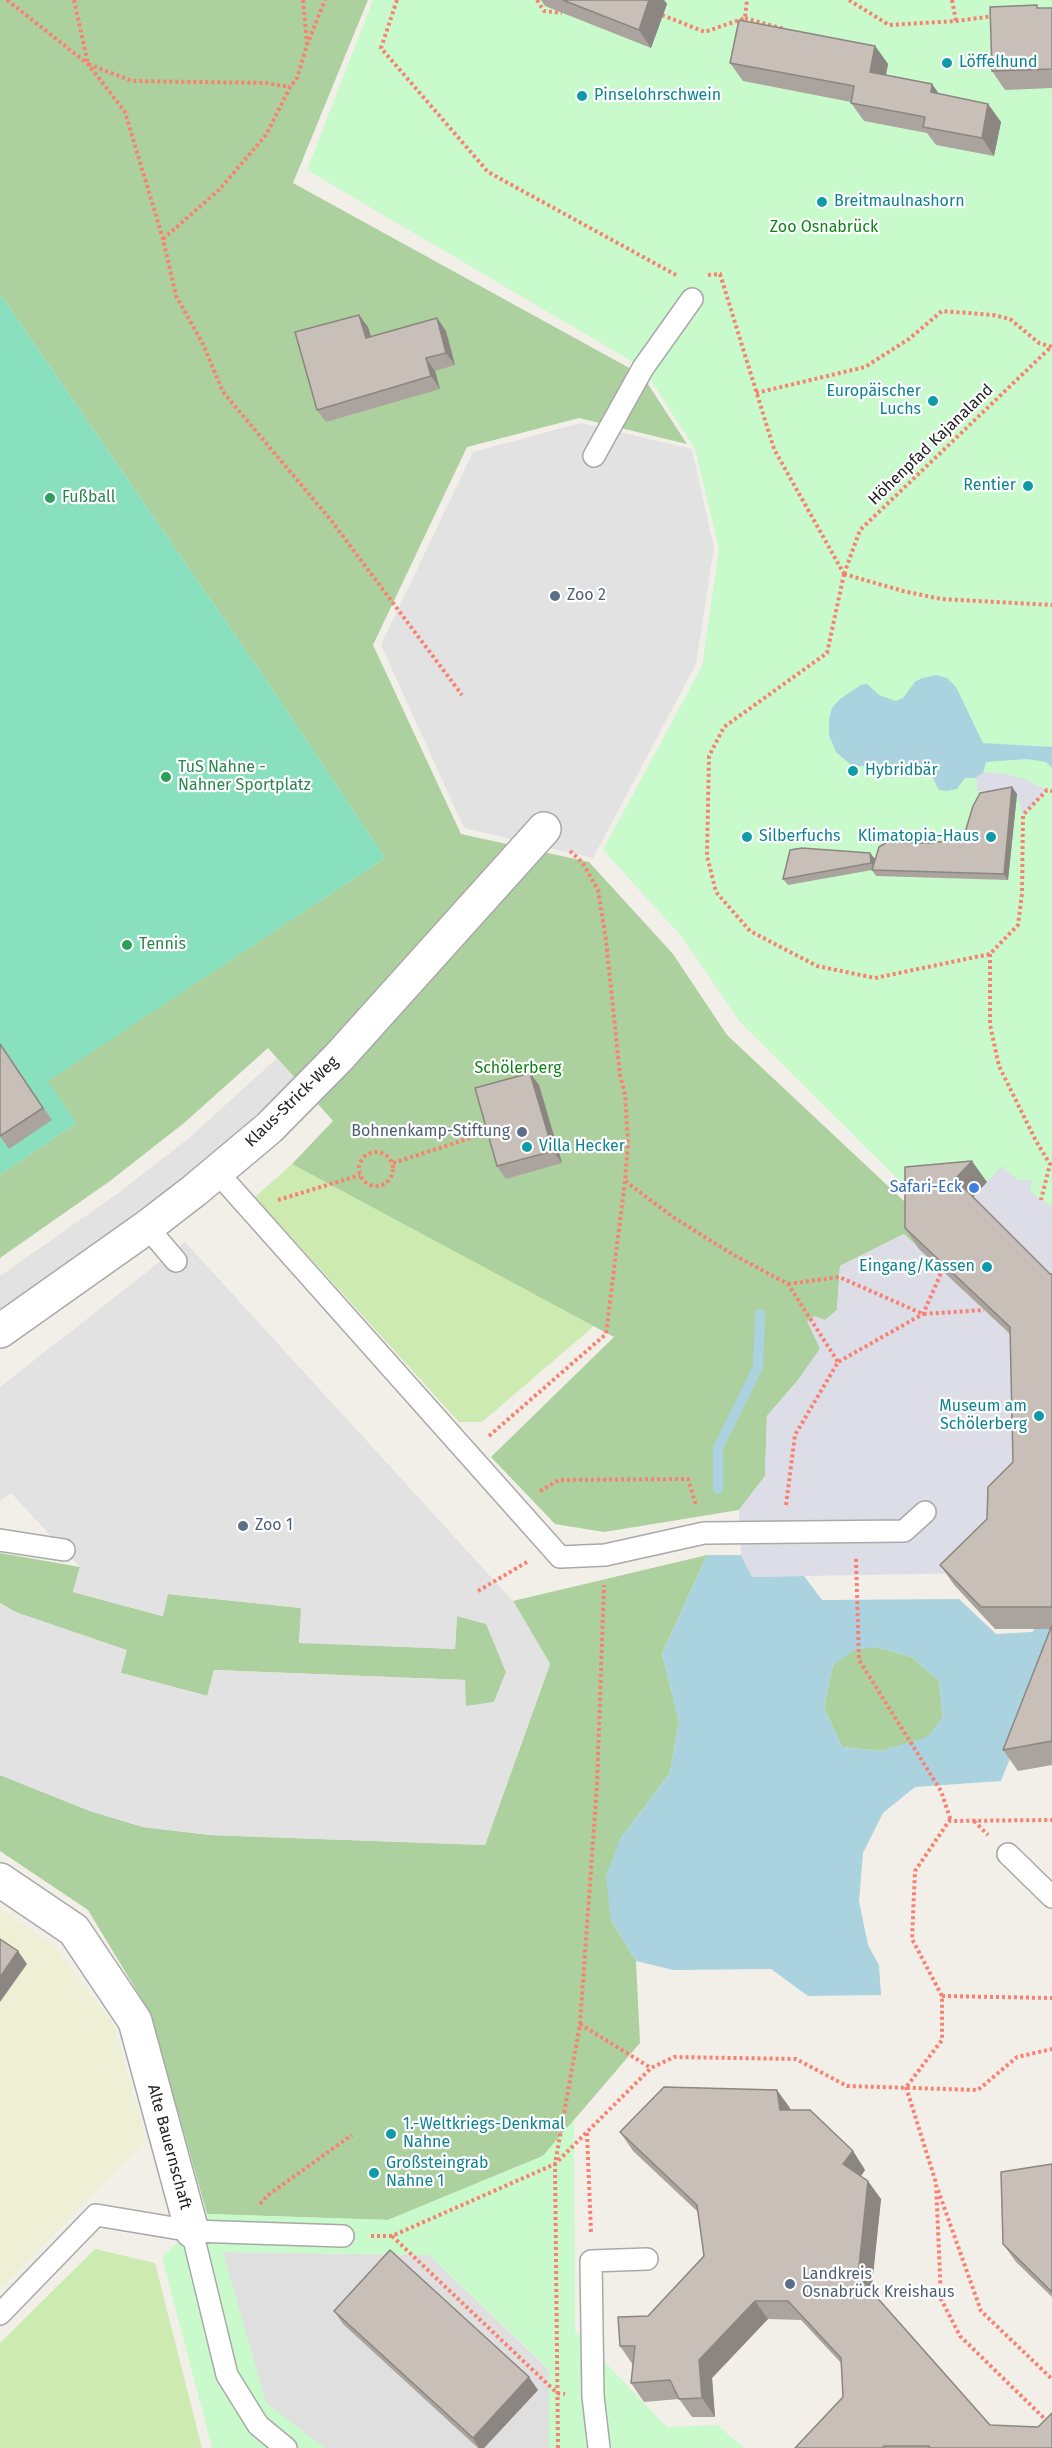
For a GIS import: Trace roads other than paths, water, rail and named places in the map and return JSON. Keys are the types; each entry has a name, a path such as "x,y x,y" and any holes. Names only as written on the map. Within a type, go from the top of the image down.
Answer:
{"street":[{"name":"Klaus-Strick-Weg","path":"0,1331 147,1227 269,1128 339,1057 544,829"},
{"name":"Alte Bauernschaft","path":"0,1880 74,1930 135,2021 192,2231"}],"lane":[{"path":"594,456 643,368 692,299"},
{"path":"217,1172 560,1557 605,1555 704,1533 904,1531 925,1512"},
{"path":"147,1227 176,1262"},
{"path":"0,1540 64,1550"},
{"path":"1008,1854 1052,1898"},
{"path":"0,2314 96,2215 192,2231 343,2236"},
{"name":"Alte Bauernschaft","path":"192,2231 227,2375 258,2425 286,2448"},
{"path":"599,2448 593,2396 591,2261 647,2259"}],"water":[{"path":"936,675 947,678 956,687 983,743 1052,747 1052,768 1046,762 1027,759 986,762 983,773 975,778 965,778 957,789 947,791 939,790 929,771 920,766 852,766 836,752 829,735 829,719 832,708 840,699 861,685 867,684 879,695 896,701 903,698 915,682"},
{"path":"707,1555 741,1555 752,1577 804,1576 822,1600 959,1599 996,1634 1032,1632 1052,1611 1052,1653 1001,1781 915,1787 883,1813 863,1853 859,1901 868,1945 879,1965 881,1995 808,1996 771,1969 673,1970 636,1961 611,1920 606,1877 620,1839 670,1773 679,1721 662,1654","holes":["876,1647 912,1657 939,1681 943,1717 927,1737 881,1751 842,1747 824,1708 833,1665 854,1650"]}],"waterway":[{"path":"718,1489 718,1448 758,1367 760,1314"}],"place":[{"name":"Löffelhund","path":"947,63"},
{"name":"Pinselohrschwein","path":"582,96"},
{"name":"Breitmaulnashorn","path":"822,202"},
{"name":"Europäischer Luchs","path":"933,401"},
{"name":"Rentier","path":"1028,486"},
{"name":"Fußball","path":"50,498"},
{"name":"Zoo 2","path":"555,596"},
{"name":"Hybridbär","path":"853,771"},
{"name":"TuS Nahne - Nahner Sportplatz","path":"166,777"},
{"name":"Silberfuchs","path":"747,837"},
{"name":"Klimatopia-Haus","path":"991,837"},
{"name":"Tennis","path":"127,945"},
{"name":"Bohnenkamp-Stiftung","path":"522,1132"},
{"name":"Villa Hecker","path":"527,1147"},
{"name":"Safari-Eck","path":"974,1188"},
{"name":"Eingang/Kassen","path":"987,1267"},
{"name":"Museum am Schölerberg","path":"1039,1416"},
{"name":"Zoo 1","path":"243,1526"},
{"name":"1.-Weltkriegs-Denkmal Nahne","path":"391,2134"},
{"name":"Großsteingrab Nahne 1","path":"374,2173"},
{"name":"Landkreis Osnabrück Kreishaus","path":"790,2284"}],"park label":[{"name":"Zoo Osnabrück","path":"824,228"},
{"name":"Schölerberg","path":"518,1069"}]}
